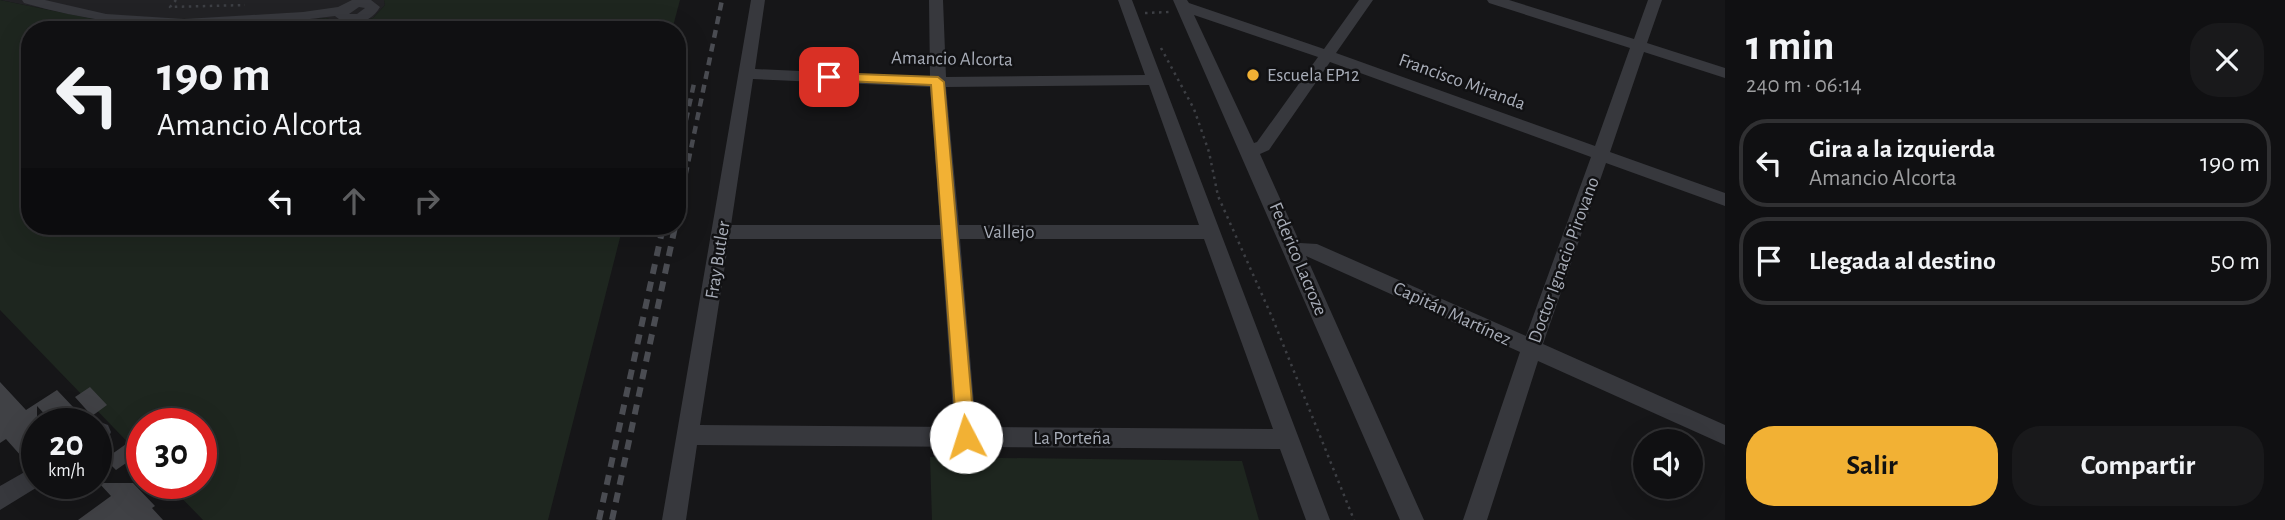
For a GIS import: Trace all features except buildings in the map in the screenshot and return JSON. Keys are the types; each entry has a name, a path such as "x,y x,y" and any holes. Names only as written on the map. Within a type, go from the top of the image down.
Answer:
{"street":[{"path":"29,0 61,9 135,21"},
{"name":"Fray Butler","path":"674,520 758,0"},
{"path":"936,0 938,82 966,437"},
{"path":"1125,0 1318,520"},
{"path":"1252,151 1264,146 1366,0"},
{"path":"1494,0 1725,73"},
{"name":"Doctor Ignacio Pirovano","path":"1475,520 1531,350 1655,0"},
{"name":"Francisco Miranda","path":"1183,6 1327,55 1725,200"},
{"name":"Federico Lacroze","path":"1183,6 1252,151 1412,520"},
{"path":"264,21 342,11"},
{"name":"Amancio Alcorta","path":"747,74 938,82 1156,80"},
{"name":"Vallejo","path":"722,232 1211,232"},
{"name":"Capitán Martínez","path":"1293,250 1310,249 1725,435"},
{"name":"La Porteña","path":"689,435 1287,439"},
{"path":"0,499 21,485"}],"path":[{"path":"176,0 170,7 253,5"},
{"path":"1144,12 1183,6"},
{"path":"1156,38 1194,109 1209,152 1218,196 1261,290 1354,520"}],"shaded area":[{"path":"0,0 384,0 385,5 373,18 363,21 334,21 326,18 299,21 104,21"},
{"path":"0,0 104,21 21,21 21,235 621,235 548,520 203,520 183,499 217,499 217,408 126,408 126,440 112,426 112,408 95,408 0,310"},
{"path":"384,0 680,0 674,21 363,21 373,18 385,5"},
{"path":"326,18 334,21 299,21"},
{"path":"930,457 1242,461 1259,520 932,520"}],"railway":[{"path":"686,173 722,0"},
{"path":"686,120 695,79"},
{"path":"599,520 661,235"},
{"path":"612,520 673,235"}],"place":[{"name":"Escuela EP12","path":"1253,75"}],"route":[{"path":"829,77 938,82 966,437"}]}
